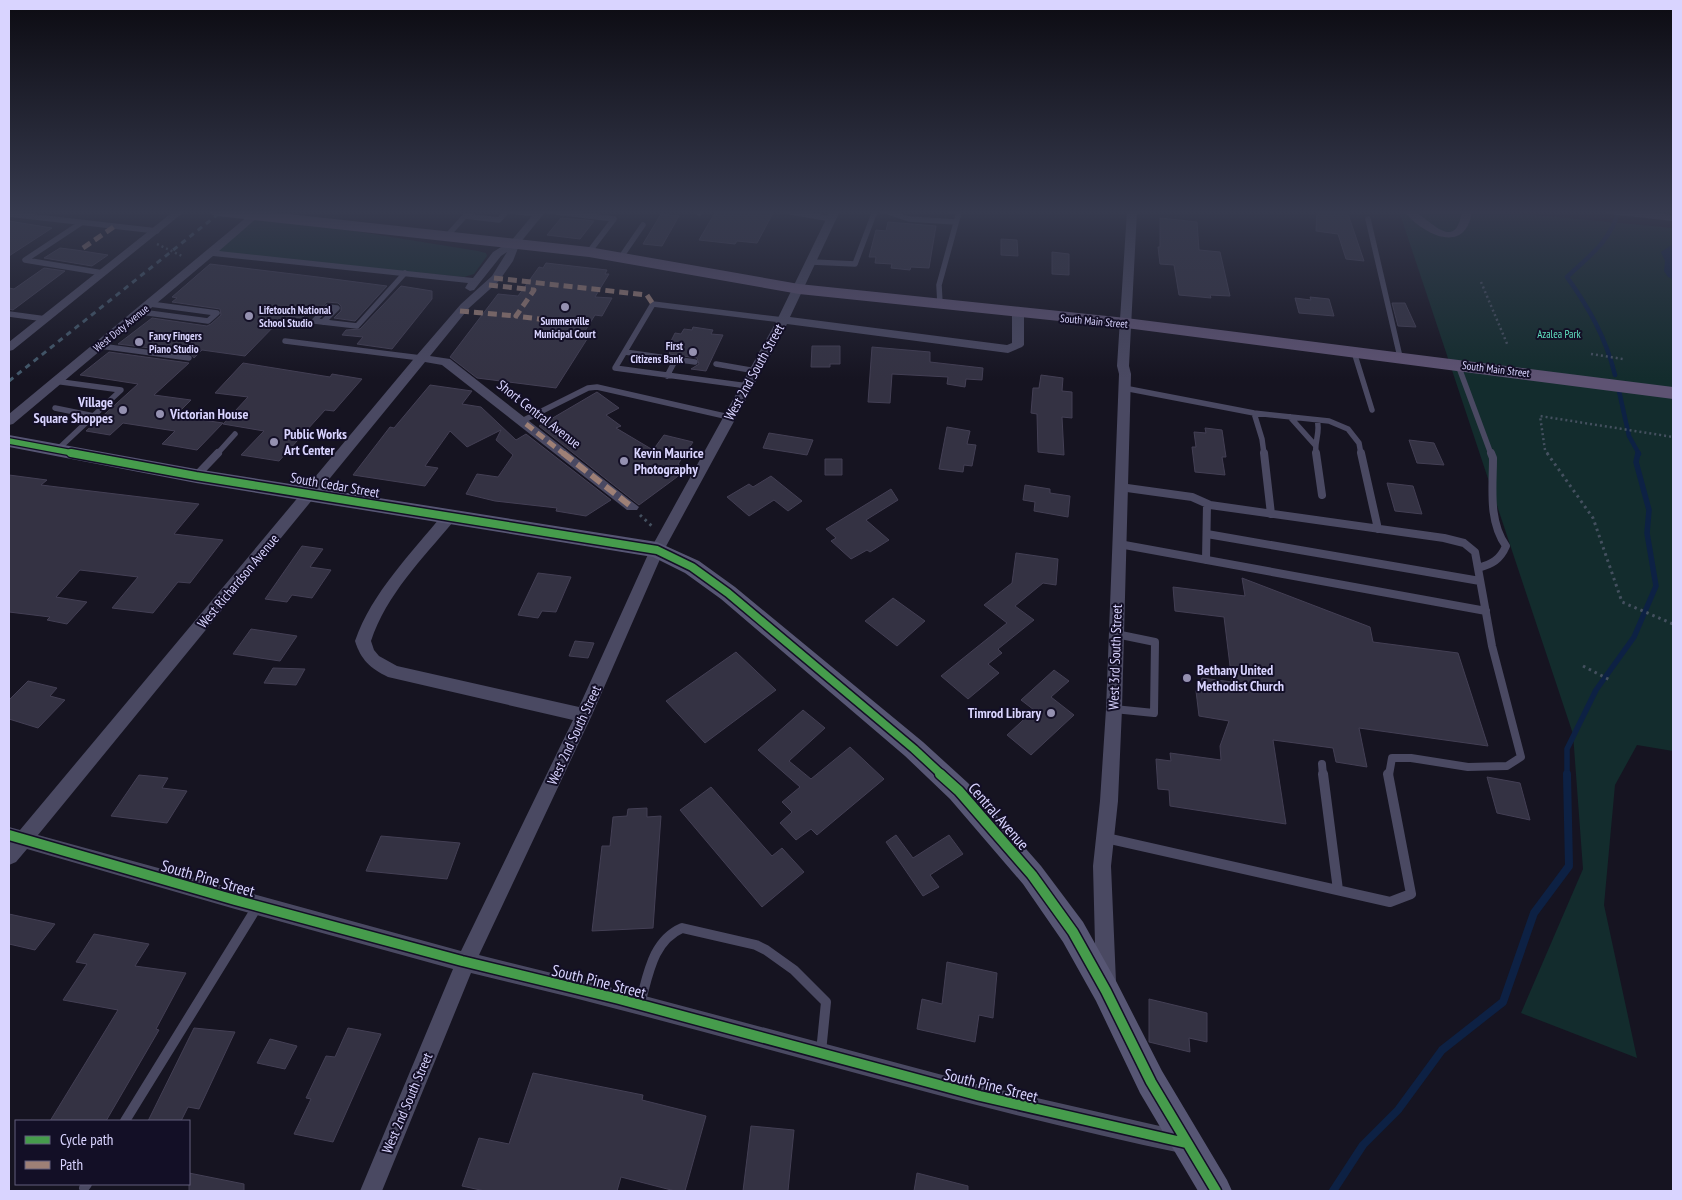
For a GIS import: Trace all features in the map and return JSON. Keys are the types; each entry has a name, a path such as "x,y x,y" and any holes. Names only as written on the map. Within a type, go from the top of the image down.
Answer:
{"main road":[{"name":"South Main Street","path":"677,267 799,289 1126,324 1458,364 1673,393"}],"street":[{"path":"9,348 111,267"},
{"name":"West Doty Avenue","path":"9,421 54,381 100,346 194,267"},
{"path":"347,267 475,281"},
{"name":"West Richardson Avenue","path":"465,306 466,293 486,267"},
{"name":"West Richardson Avenue","path":"9,856 16,837 311,493 465,306 482,293 503,267"},
{"name":"West 2nd South Street","path":"371,1191 466,962 584,715 660,544 729,417 748,386 810,267"},
{"name":"West 3rd South Street","path":"1106,991 1102,866 1106,838 1114,709 1124,388 1123,366 1129,267"},
{"path":"783,320 1008,349 1018,345 1018,313"},
{"name":"Short Central Avenue","path":"421,358 446,362 632,507"},
{"name":"South Cedar Street","path":"9,441 196,476 311,493 448,518 660,544"},
{"path":"448,518 382,601 368,626 363,641 368,657 375,663 394,672 584,715"},
{"name":"Central Avenue","path":"660,544 728,593 914,749 959,791 1032,875 1073,932 1106,991 1151,1082 1216,1191"},
{"name":"South Pine Street","path":"16,837 257,907 640,1005 991,1100 1118,1130 1186,1143"}],"lane":[{"path":"68,267 103,273"},
{"path":"940,304 939,285 944,267"},
{"path":"1379,267 1400,357"},
{"path":"323,322 357,326 405,273"},
{"path":"748,386 615,368 653,304 783,320"},
{"path":"146,308 217,313 208,321 146,308"},
{"path":"9,314 46,319"},
{"path":"285,341 421,358"},
{"path":"100,346 189,358"},
{"path":"625,352 695,362"},
{"path":"1354,352 1372,410"},
{"path":"667,376 676,359"},
{"path":"716,364 756,371"},
{"path":"1458,364 1493,458 1494,511 1498,536 1506,546 1502,556 1494,564 1478,568"},
{"path":"54,381 121,390 56,451"},
{"path":"524,422 588,388 597,387 729,417"},
{"path":"1124,388 1254,413 1329,421 1348,429 1359,443 1378,529"},
{"path":"55,408 94,416"},
{"path":"1254,413 1262,439 1271,514"},
{"path":"1290,417 1315,445"},
{"path":"1317,420 1320,430 1315,445 1322,495"},
{"path":"196,476 235,434"},
{"path":"1106,838 1390,902 1410,894 1388,770 1392,758 1411,758 1468,767 1507,766 1521,757 1504,694 1475,552 1464,543 1207,504 1192,497 1120,487"},
{"path":"1206,560 1207,504"},
{"path":"1207,534 1480,581"},
{"path":"1118,544 1486,611"},
{"path":"1114,709 1154,713 1155,642 1116,634"},
{"path":"1322,764 1338,890"},
{"path":"126,1120 257,907"},
{"path":"640,1005 656,953 666,936 673,931 682,928 756,946 767,950 801,977 826,1002 820,1054"}],"path":[{"path":"1481,282 1508,346"},
{"path":"1591,354 1623,359"},
{"path":"1673,436 1540,416 1545,450 1593,518 1622,602 1673,624"},
{"path":"632,507 660,544"},
{"path":"1583,666 1610,680"}],"green space":[{"path":"359,267 479,267 474,274 464,277"},
{"name":"Azalea Park","path":"1418,267 1673,267 1673,751 1637,745 1615,785 1604,905 1637,1058 1521,1013 1583,869 1573,734"}],"water":[{"path":"1664,267 1673,267 1673,279 1668,277 1664,271"}],"building":[{"path":"207,267 235,267 387,286 355,321 334,318 341,311 341,306 338,303 327,302 313,315 306,314 302,318 284,316 245,356 202,350 194,358 190,353 118,344 152,318 207,326 221,315 220,309 172,302 177,298 172,297"},
{"path":"539,267 581,267 607,270 605,274 609,274 595,297 612,298 602,316 595,315 585,331 589,336 556,388 477,378 450,357 498,294 518,296"},
{"path":"891,267 911,267 910,270"},
{"path":"1052,267 1069,267 1069,275 1052,274"},
{"path":"1174,267 1223,267 1230,296 1210,295 1211,298 1179,295"},
{"path":"44,268 65,271 13,310 9,309 9,288 14,289"},
{"path":"401,286 432,291 432,299 392,349 357,344 363,337 342,335 346,330 360,329"},
{"path":"1310,297 1329,299 1334,316 1299,313 1295,298 1311,300"},
{"path":"1392,303 1405,303 1416,327 1398,326"},
{"name":"First Citizens Bank","path":"693,327 713,330 711,334 723,335 706,371 691,369 699,364 697,358 669,354 672,347 668,347 675,333 681,334 684,329 692,330"},
{"path":"812,346 840,346 840,364 830,364 830,367 811,367"},
{"path":"872,347 930,352 930,362 983,368 982,380 966,379 965,387 947,384 948,377 892,374 890,403 868,402"},
{"path":"109,352 189,363 154,395 191,400 175,416 223,423 197,450 162,444 175,431 123,423 110,435 86,431 138,384 80,375"},
{"path":"243,363 330,377 332,374 362,379 334,411 325,410 279,461 241,455 264,431 223,424 248,397 215,393"},
{"path":"1041,375 1063,378 1062,391 1072,392 1072,418 1062,417 1064,455 1038,452 1037,414 1031,413 1033,388 1039,388"},
{"path":"430,385 472,391 462,404 481,407 516,440 526,434 611,500 586,516 556,511 557,508 495,501 466,494 477,474 498,477 513,455 496,440 501,430 467,447 450,431 425,466 438,468 425,486 353,475 390,427 394,428"},
{"path":"597,392 619,408 606,415 621,426 616,428 653,450 664,435 693,442 678,464 682,467 677,477 639,505 539,426"},
{"path":"947,427 970,431 967,444 976,445 972,466 964,465 963,472 939,469"},
{"path":"1205,428 1222,430 1226,457 1222,457 1225,475 1195,472 1192,447 1196,447 1194,432 1206,433"},
{"path":"769,433 813,440 807,455 763,448"},
{"path":"1409,440 1434,443 1444,465 1417,463"},
{"path":"825,459 842,459 842,475 825,475"},
{"path":"9,475 47,480 41,485 199,504 174,534 223,540 190,583 178,582 153,613 112,608 138,577 80,570 56,597 87,602 67,624 47,620 50,617 9,612"},
{"path":"771,476 802,501 788,511 774,500 749,516 727,497 749,484 753,487"},
{"path":"1387,483 1413,486 1422,514 1395,511"},
{"path":"1025,485 1050,489 1050,493 1070,496 1068,517 1034,511 1035,502 1023,500"},
{"path":"891,489 898,500 866,520 889,540 870,552 867,550 851,559 831,541 836,538 826,529"},
{"path":"302,546 323,549 310,567 331,570 312,598 292,595 287,602 265,599"},
{"path":"1016,553 1058,559 1056,585 1043,583 1015,606 1034,620 998,649 1002,653 988,664 999,673 968,699 941,676 1007,623 984,605 1012,583"},
{"path":"538,573 571,577 556,612 542,611 538,618 518,615"},
{"path":"1242,578 1370,627 1373,642 1458,653 1488,746 1359,728 1367,767 1336,762 1333,748 1273,740 1286,824 1170,806 1169,790 1158,789 1156,759 1171,761 1170,753 1221,760 1220,746 1229,721 1199,716 1196,691 1202,678 1232,682 1224,617 1175,611 1173,587 1245,596"},
{"path":"893,598 925,621 897,646 865,621"},
{"path":"251,629 297,636 280,661 233,654"},
{"path":"575,641 594,643 588,658 569,656"},
{"path":"736,652 776,690 705,743 666,701"},
{"path":"273,668 305,669 296,685 264,683"},
{"name":"Timrod Library","path":"1054,670 1069,681 1051,697 1074,715 1031,755 1007,735 1034,710 1021,700"},
{"path":"28,681 57,688 50,696 65,700 38,728 9,719 9,700"},
{"path":"803,710 825,728 789,761 811,779 850,747 884,779 817,835 811,829 796,840 780,823 792,812 782,802 800,787 758,750"},
{"path":"139,775 168,778 162,788 187,791 167,823 111,816"},
{"path":"1487,777 1520,783 1530,820 1497,813"},
{"path":"711,787 772,856 782,848 804,872 762,907 680,810"},
{"path":"647,808 647,817 661,816 653,928 592,931 602,846 610,846 613,817 627,816 628,809"},
{"path":"896,835 913,858 949,835 963,854 930,875 939,887 923,896 886,842"},
{"path":"381,836 460,843 447,879 366,871"},
{"path":"9,914 55,924 35,950 9,944"},
{"path":"94,934 149,944 135,966 186,973 156,1029 159,1030 107,1120 51,1120 118,1010 63,1000 87,964 76,962"},
{"path":"947,962 997,973 993,1018 979,1015 975,1042 917,1029 922,999 942,1004"},
{"path":"1149,999 1207,1013 1207,1042 1189,1038 1190,1052 1149,1042"},
{"path":"194,1028 235,1032 199,1109 188,1107 182,1120 148,1120"},
{"path":"348,1028 381,1034 333,1142 294,1134 311,1099 306,1098 326,1056 335,1057"},
{"path":"270,1039 297,1046 285,1069 257,1063"},
{"path":"533,1073 643,1095 642,1100 706,1116 685,1191 675,1191 621,1177 617,1191 485,1191 462,1186 479,1138 509,1144"},
{"path":"751,1126 794,1130 788,1191 743,1191"},
{"path":"190,1173 244,1184 244,1191 189,1191"},
{"path":"917,1173 968,1186 968,1191 914,1191"}],"waterway":[{"path":"1578,267 1567,277 1583,300 1596,324 1607,348 1615,375"},
{"path":"1619,391 1629,436 1639,454"},
{"path":"1567,774 1567,749 1596,690 1634,637 1656,586 1647,533 1649,510 1636,462 1638,453"},
{"path":"1333,1191 1363,1145 1398,1110 1442,1050 1503,1002 1534,913 1569,866 1567,774"}],"railway":[{"path":"9,381 152,267"}],"marked path":[{"path":"494,278 647,295 653,304"},
{"path":"489,285 534,290 516,316 578,324"},
{"path":"460,311 516,316"},
{"path":"526,424 632,507"}],"cycle path":[{"path":"9,441 196,476 657,550 692,567 728,593 914,749 959,791 1032,875 1073,932 1106,991 1151,1082 1216,1191"},
{"path":"9,835 235,900 462,961 619,999 980,1096 1117,1129 1186,1143"}],"place":[{"name":"Summerville Municipal Court","path":"565,307"},
{"name":"Lifetouch National School Studio","path":"249,316"},
{"name":"Fancy Fingers Piano Studio","path":"139,342"},
{"name":"First Citizens Bank","path":"693,352"},
{"name":"Village Square Shoppes","path":"123,410"},
{"name":"Victorian House","path":"160,414"},
{"name":"Public Works Art Center","path":"274,442"},
{"name":"Kevin Maurice Photography","path":"624,461"},
{"name":"Bethany United Methodist Church","path":"1187,678"},
{"name":"Timrod Library","path":"1051,713"}]}
